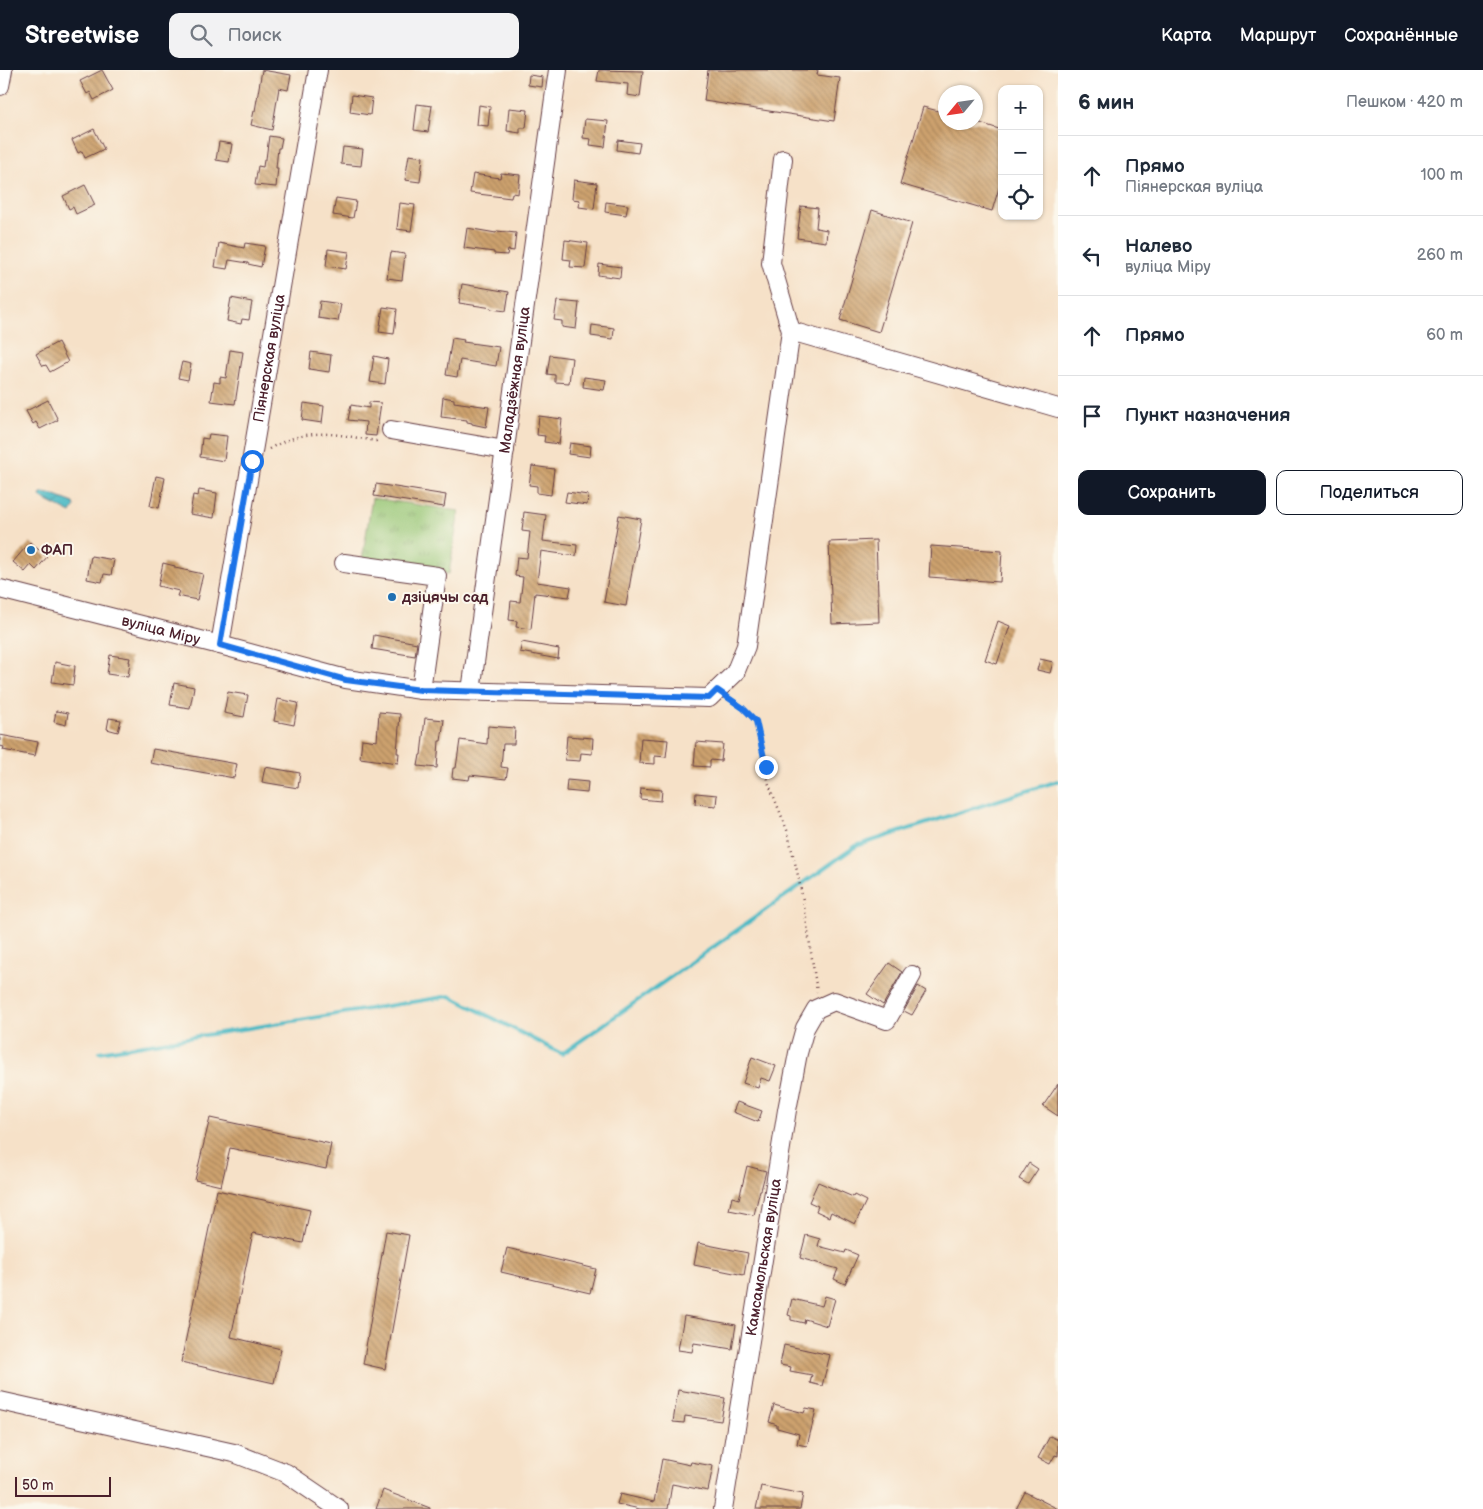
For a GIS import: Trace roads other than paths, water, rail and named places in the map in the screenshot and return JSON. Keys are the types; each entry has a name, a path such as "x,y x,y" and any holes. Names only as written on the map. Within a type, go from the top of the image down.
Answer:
{"street":[{"path":"0,86 2,70"},
{"name":"Піянерская вуліца","path":"220,645 318,70"},
{"name":"Маладзёжная вуліца","path":"471,691 558,70"},
{"path":"783,159 771,264 791,331 1058,408"},
{"name":"вуліца Міру","path":"0,589 220,645 346,680 421,690 713,694 735,673 746,646 791,331"},
{"path":"391,430 505,450"},
{"path":"344,563 438,576 421,690"},
{"name":"Камсамольская вуліца","path":"723,1509 798,1053 805,1028 816,1009 834,1001 887,1020 912,976"},
{"path":"0,1401 234,1454 286,1473 339,1509"}],"water":[{"path":"43,493 74,503 75,506 71,513 41,498 40,495"}],"waterway":[{"path":"99,1052 450,996 562,1054 856,846 1058,781"}],"place":[{"name":"ФАП","path":"31,550"},
{"name":"дзіцячы сад","path":"392,597"}]}
